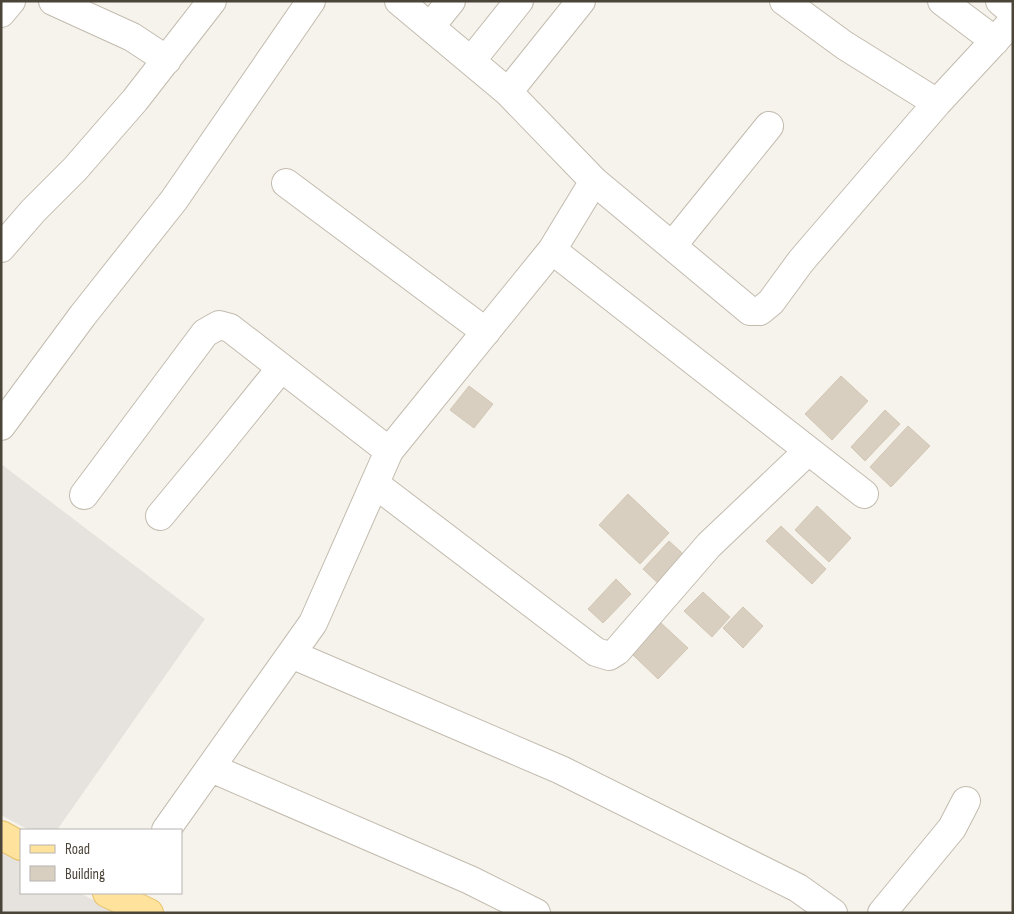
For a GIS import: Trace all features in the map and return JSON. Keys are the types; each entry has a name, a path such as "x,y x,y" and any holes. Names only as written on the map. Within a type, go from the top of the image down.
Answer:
{"main road":[{"path":"1,835 20,845"},
{"path":"116,895 148,913"}],"street":[{"path":"1,13 11,1"},
{"path":"53,1 132,37 166,60"},
{"path":"1,248 33,211 75,169 135,100 212,1"},
{"path":"1,426 83,315 174,200 311,1"},
{"path":"398,1 508,92 594,181 750,311 760,311 771,302 801,261 937,103 1004,31 942,1"},
{"path":"430,27 451,1"},
{"path":"471,61 519,1"},
{"path":"508,92 581,1"},
{"path":"784,1 844,45 937,103"},
{"path":"1000,1 1013,12"},
{"path":"672,246 769,126"},
{"path":"167,829 313,623 389,451 552,250 594,181"},
{"path":"286,183 486,332"},
{"path":"552,250 864,494"},
{"path":"84,495 205,333 219,325 230,328 389,451"},
{"path":"160,516 281,368"},
{"path":"375,484 596,652 609,656 617,651 709,545 808,451"},
{"path":"291,654 561,770 798,888 833,913"},
{"path":"211,768 470,880 536,913"},
{"path":"882,913 952,828 966,801"}],"shaded area":[{"path":"1,464 205,619 58,829 27,829 1,815"},
{"path":"1,849 20,859 20,894 82,894 121,913 1,913"}],"building":[{"path":"841,376 868,401 832,440 805,414"},
{"path":"469,386 493,404 474,428 450,410"},
{"path":"885,410 900,424 865,461 851,447"},
{"path":"908,426 930,446 891,487 870,467"},
{"path":"628,494 669,533 640,564 599,525"},
{"path":"817,506 851,538 829,562 795,530"},
{"path":"781,526 826,569 812,584 766,541"},
{"path":"669,541 691,561 664,589 643,569"},
{"path":"616,579 631,594 603,623 588,609"},
{"path":"703,592 730,617 712,637 684,611"},
{"path":"743,607 763,626 743,648 723,628"},
{"path":"661,623 688,648 658,679 632,654"}]}
